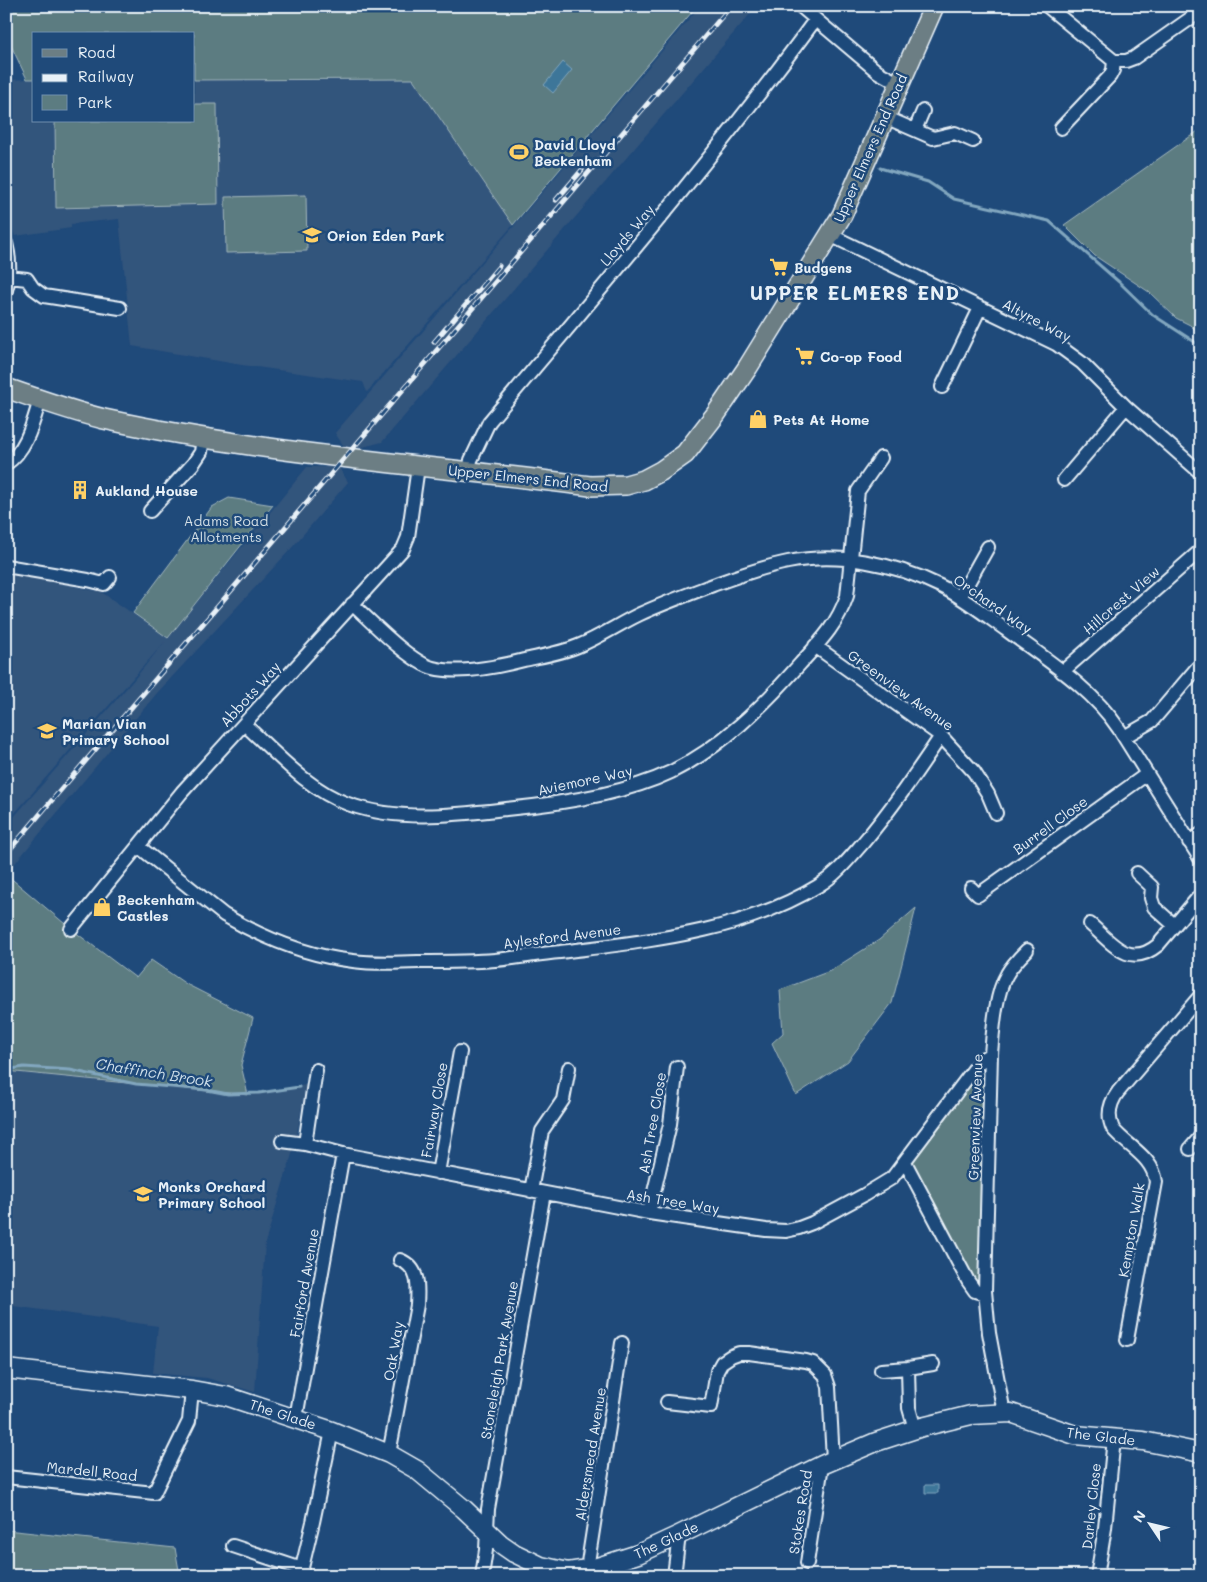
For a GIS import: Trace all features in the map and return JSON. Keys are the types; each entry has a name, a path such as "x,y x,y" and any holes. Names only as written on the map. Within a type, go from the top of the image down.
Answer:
{"main road":[{"name":"Upper Elmers End Road","path":"6,388 102,418 204,438 418,467 590,486 618,486 644,480 670,466 692,446 716,414 830,235 851,196 934,6"}],"street":[{"path":"800,6 878,72 900,84"},
{"path":"1047,6 1114,61 1134,58 1201,11"},
{"name":"Lloyds Way","path":"469,472 471,460 490,422 681,194 781,67 815,20"},
{"path":"1061,128 1110,76 1114,61"},
{"path":"915,130 923,112"},
{"path":"885,117 933,138 955,133 973,141"},
{"name":"Altyre Way","path":"830,235 1056,344 1082,363 1126,407 1201,473"},
{"path":"6,243 10,264 10,277 6,290"},
{"path":"10,277 27,279 33,288 44,296 120,308"},
{"path":"942,386 980,308"},
{"path":"6,464 21,448 29,433 40,400"},
{"path":"1064,480 1126,407"},
{"path":"150,511 194,464 201,452 204,438"},
{"name":"Aviemore Way","path":"244,724 301,776 347,804 368,810 410,815 434,815 523,808 558,803 646,782 682,766 732,732 755,712 832,628 848,596 858,491 881,458"},
{"name":"Abbots Way","path":"71,929 210,759 244,724 406,543 418,467"},
{"path":"960,597 988,547"},
{"name":"Hillcrest View","path":"1062,672 1201,550"},
{"name":"Orchard Way","path":"352,604 414,659 429,667 441,670 462,670 489,668 577,646 666,603 762,568 805,559 851,560 880,564 902,570 941,586 960,597 1062,672 1100,704 1113,719 1201,860"},
{"path":"6,566 104,584 110,577"},
{"name":"Greenview Avenue","path":"815,646 941,736 974,772 988,794 996,813"},
{"path":"1124,737 1152,721 1201,665"},
{"name":"Aylesford Avenue","path":"138,846 210,905 231,919 293,947 328,957 376,963 494,960 640,942 678,935 747,917 788,902 819,886 835,874 873,832 941,736"},
{"name":"Burrell Close","path":"971,888 978,895 1147,774"},
{"path":"1188,842 1201,834"},
{"path":"1137,873 1152,887 1151,898 1154,907 1174,925"},
{"path":"1090,924 1123,952 1140,955 1158,945 1201,894"},
{"name":"Greenview Avenue","path":"1004,1413 989,1333 985,1294 991,1054 1002,985 1009,971 1027,950"},
{"name":"Kempton Walk","path":"1127,1340 1156,1182 1153,1170 1146,1159 1113,1129 1110,1124 1109,1111 1113,1098 1201,995"},
{"name":"Fairway Close","path":"438,1173 460,1052"},
{"name":"Ash Tree Way","path":"282,1141 649,1213 766,1230 792,1230 812,1223 887,1182 896,1174 977,1065 991,1054"},
{"name":"Ash Tree Close","path":"649,1213 670,1124 677,1067"},
{"name":"Stoneleigh Park Avenue","path":"482,1576 486,1550 488,1509 538,1192 542,1131 563,1100 569,1068"},
{"path":"305,1144 316,1070"},
{"path":"1190,1148 1201,1136"},
{"name":"Fairford Avenue","path":"296,1418 343,1154"},
{"path":"905,1162 968,1281 975,1291 985,1294"},
{"name":"Oak Way","path":"389,1454 417,1305 418,1284 410,1266 400,1260"},
{"name":"Aldersmead Avenue","path":"587,1570 622,1343"},
{"name":"Stokes Road","path":"666,1402 711,1407 719,1366 734,1354 749,1353 810,1362 819,1368 828,1382 827,1462 807,1563"},
{"path":"881,1370 933,1364"},
{"path":"908,1368 909,1408 915,1429"},
{"name":"The Glade","path":"6,1369 192,1390 226,1396 332,1431 389,1454 409,1465 425,1476 501,1544 523,1558 568,1574 624,1559 679,1535 827,1462 876,1442 915,1429 972,1415 1016,1414 1075,1435 1153,1443 1201,1453"},
{"name":"Mardell Road","path":"6,1477 154,1493 189,1421 192,1390"},
{"path":"233,1546 301,1572 314,1522 332,1431"},
{"name":"Darley Close","path":"1096,1576 1105,1528 1114,1438"},
{"path":"674,1576 679,1535"}],"shaded area":[{"path":"700,6 757,6 382,442 359,448 340,469 348,482 289,551 157,693 6,874 6,826 132,682 307,467 325,467 343,445 335,433 514,226"},
{"path":"563,62 572,70 553,93 544,85"},
{"name":"Orion Eden Park","path":"32,79 32,122 195,122 195,80 413,79 513,225 367,392 363,382 242,365 132,346 119,219 71,224 71,228 15,236 6,215 6,80"},
{"name":"Marian Vian Primary School","path":"6,572 96,591 97,589 168,638 6,823"},
{"name":"Monks Orchard Primary School","path":"8,1071 248,1095 306,1085 295,1144 265,1243 255,1392 207,1378 153,1373 158,1326 6,1305 6,1082"},
{"path":"925,1485 938,1485 938,1493 925,1493"}],"green space":[{"name":"David Lloyd Beckenham","path":"6,6 697,6 513,225 413,79 195,80 195,32 32,32 32,79 27,79 6,35"},
{"path":"195,104 217,104 218,204 56,208 55,122 195,122"},
{"path":"1201,129 1201,335 1190,325 1176,318 1149,292 1095,256 1064,225"},
{"path":"306,195 307,251 226,253 225,197"},
{"name":"Adams Road Allotments","path":"229,498 273,505 168,638 133,613 212,507"},
{"path":"7,875 71,929 136,978 151,960 186,984 253,1018 241,1065 248,1095 6,1071"},
{"path":"916,908 892,1003 848,1061 796,1095 772,1043 783,1033 780,990 830,971 879,940"},
{"path":"979,1072 982,1073 985,1079 978,1286 913,1164 913,1159"},
{"path":"6,1530 175,1548 180,1576 6,1576"}],"waterway":[{"path":"880,168 928,182 954,199 1049,221 1119,282 1153,315 1201,346"},
{"name":"Chaffinch Brook","path":"6,1070 24,1067 70,1070 136,1084 207,1090 228,1094 259,1093 299,1087"}],"railway":[{"path":"6,854 731,6"},
{"path":"556,200 582,170"},
{"path":"434,342 499,266"}],"place":[{"name":"David Lloyd Beckenham","path":"519,152"},
{"name":"Orion Eden Park","path":"312,235"},
{"name":"Budgens","path":"779,267"},
{"name":"Co-op Food","path":"805,356"},
{"name":"Pets At Home","path":"758,419"},
{"name":"Aukland House","path":"80,490"},
{"name":"Marian Vian Primary School","path":"47,731"},
{"name":"Beckenham Castles","path":"102,907"},
{"name":"Monks Orchard Primary School","path":"143,1194"}],"district":[{"name":"UPPER ELMERS END","path":"855,292"}]}
